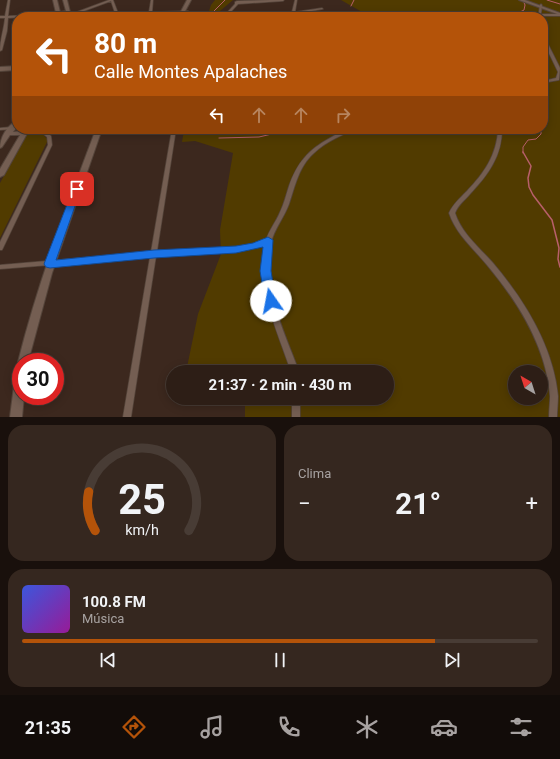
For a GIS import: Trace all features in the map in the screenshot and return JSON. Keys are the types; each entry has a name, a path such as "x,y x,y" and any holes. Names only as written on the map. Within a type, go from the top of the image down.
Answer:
{"street":[{"path":"0,50 7,18 9,0"},
{"path":"54,12 55,0"},
{"path":"65,0 69,12"},
{"path":"75,12 105,0"},
{"path":"76,12 112,0 117,12"},
{"path":"150,12 152,0"},
{"path":"182,12 189,0"},
{"path":"182,12 188,12 194,0"},
{"path":"228,12 240,0"},
{"path":"236,3 283,0"},
{"path":"293,12 296,0"},
{"path":"524,0 541,5 560,14"},
{"path":"540,12 541,5"},
{"path":"307,12 322,9"},
{"path":"548,15 560,14"},
{"path":"0,18 12,18"},
{"path":"7,18 12,18"},
{"path":"548,48 560,73 558,79 548,81"},
{"path":"0,68 12,67"},
{"path":"0,129 12,126"},
{"path":"0,146 12,128"},
{"path":"0,175 24,134"},
{"path":"0,248 50,145 49,137 45,134"},
{"path":"25,353 32,320 50,264 97,134"},
{"path":"127,417 173,134"},
{"path":"293,365 268,290 266,271 268,240 284,211 296,174 304,159 321,144 340,134"},
{"path":"499,134 498,147 489,167 476,185 454,208 452,213 458,228 502,277 518,301 544,350 555,401 553,417"},
{"path":"0,267 50,264 154,254 236,249 254,246 268,240"},
{"path":"16,417 18,405"},
{"path":"296,405 296,417"}],"shaded area":[{"path":"215,0 233,0 220,12 209,12 211,5"},
{"path":"341,0 560,0 560,417 245,417 245,405 394,405 394,365 187,365 198,314 221,254 220,230 233,153 195,141 182,142 183,134 548,134 548,12 362,12"},
{"path":"27,134 43,134 48,140 0,238 0,183"}],"waterway":[{"path":"214,12 225,0"},
{"path":"351,6 354,0"},
{"path":"520,12 524,10 525,5 523,0"},
{"path":"547,0 560,4"},
{"path":"219,138 259,137 272,134"},
{"path":"523,152 523,147 528,140 536,139 541,134"},
{"path":"523,152 531,166 528,178 529,187 533,195 552,220 559,248 558,259 560,267"}],"route":[{"path":"77,189 50,264 154,254 236,249 254,246 268,240 266,280 271,301"}]}
